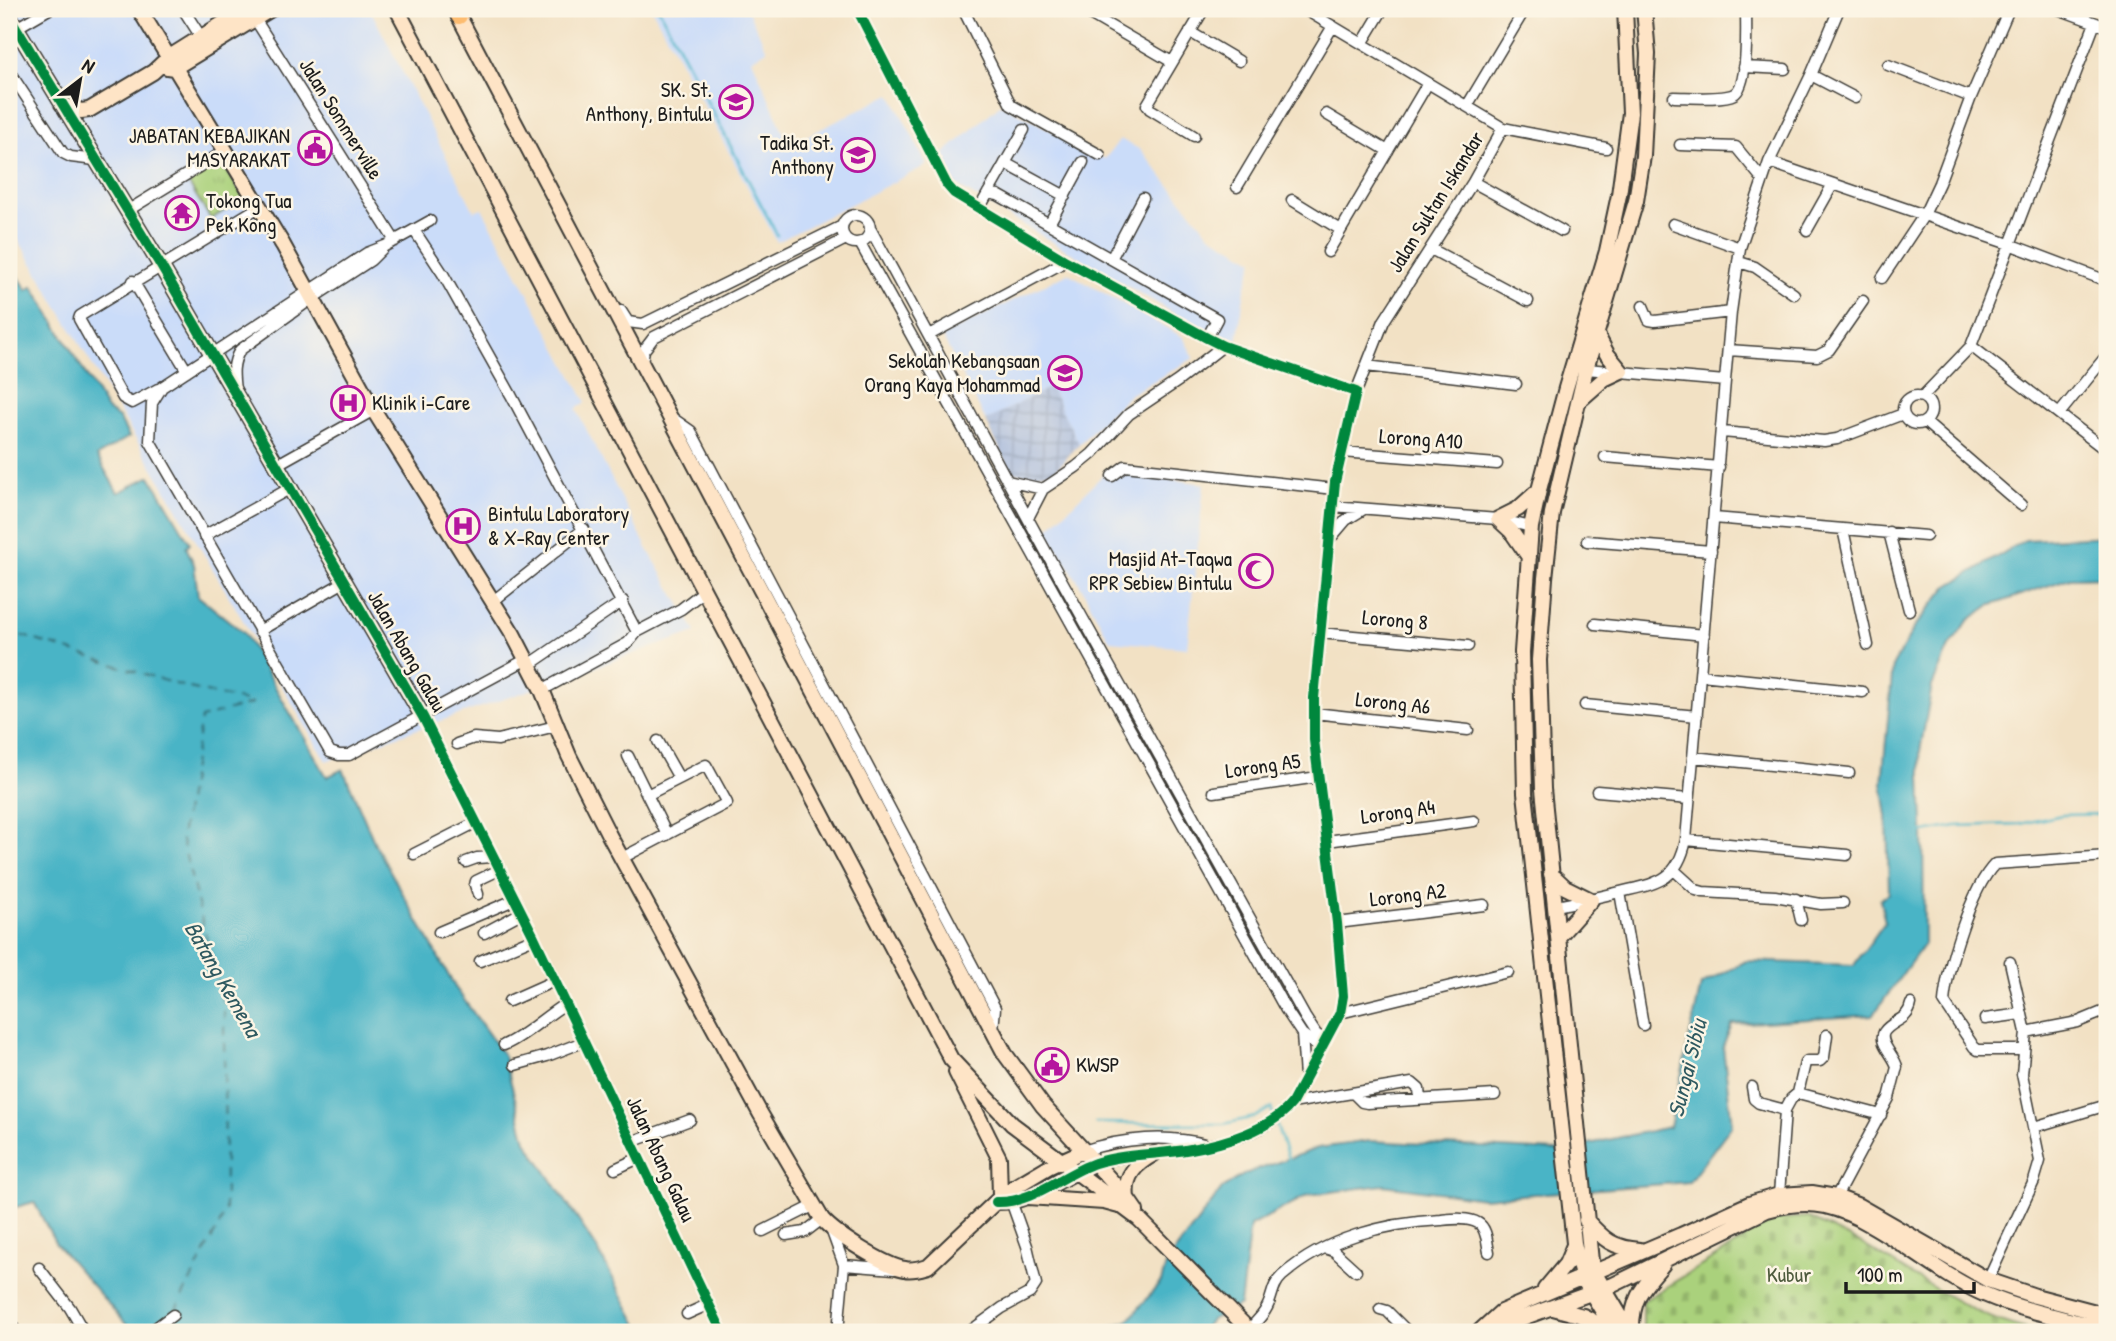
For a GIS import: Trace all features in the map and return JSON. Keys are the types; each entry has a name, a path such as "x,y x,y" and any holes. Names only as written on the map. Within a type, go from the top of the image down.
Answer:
{"street":[{"path":"14,31 49,9"},
{"path":"139,9 312,294 334,340 374,410 528,662 595,809 728,1055 813,1206 827,1224 844,1265 838,1332"},
{"path":"183,9 201,37"},
{"path":"171,63 201,37 251,14 271,9"},
{"path":"397,9 951,1059 999,1158 1008,1199 1027,1246 1037,1284 1030,1293 1002,1308 968,1332"},
{"path":"857,9 947,185 954,193 1066,261 1223,346 1356,393"},
{"path":"963,9 1011,105 1100,155"},
{"path":"1095,9 1093,16 1172,62"},
{"path":"1194,136 1147,106 1204,9"},
{"name":"Jalan Sultan Iskandar","path":"1304,9 1503,128 1473,182 1384,321 1356,393 1334,489 1319,633 1314,713 1318,778 1337,923 1343,996 1340,1013"},
{"path":"1362,44 1383,9"},
{"path":"1466,106 1525,9"},
{"path":"1588,1274 1584,1196 1570,1127 1525,793 1522,652 1531,527 1566,388 1607,251 1619,195 1630,113 1625,9"},
{"path":"1614,1332 1574,1243 1559,936 1551,874 1538,689 1552,513 1586,369 1636,201 1643,156 1648,54 1644,9"},
{"path":"1674,97 1730,95 1739,90 1744,67 1746,9"},
{"path":"1535,877 1544,898 1556,906 1660,882 1674,870 1683,854 1712,551 1731,312 1740,248 1769,162 1839,9"},
{"path":"1882,278 1924,215 1940,183 1971,97 2009,9"},
{"path":"2059,9 2107,27"},
{"path":"457,11 1005,1054 1043,1106 1139,1219 1250,1331 1266,1310 1276,1282 1283,1275 1325,1248 1353,1236 1410,1222 1458,1219 1477,1222 1484,1229 1489,1252"},
{"path":"62,104 81,111 89,110 251,14"},
{"name":"Jalan Sommerville","path":"251,14 390,243"},
{"path":"1922,397 1971,346 2095,23"},
{"path":"1237,187 1333,26"},
{"name":"Jalan Abang Galau","path":"14,31 161,266 423,717 534,938 722,1332"},
{"path":"1190,32 1239,61"},
{"path":"1888,65 1971,97"},
{"path":"1744,67 1785,69"},
{"path":"9,71 63,153 71,157 95,160"},
{"path":"1811,75 1855,98"},
{"path":"1328,252 1428,83"},
{"path":"87,145 85,124 89,110"},
{"path":"1325,114 1388,151"},
{"path":"1503,128 1606,148"},
{"path":"979,209 1024,130"},
{"path":"1680,145 1735,147 1763,180"},
{"path":"127,211 225,151"},
{"path":"1049,224 1083,162"},
{"path":"1769,162 2107,281"},
{"path":"1005,163 1065,196"},
{"path":"1473,182 1562,231"},
{"path":"1807,230 1833,184"},
{"path":"988,193 998,195 1217,319 1207,338"},
{"path":"1111,260 1143,198"},
{"path":"1292,200 1341,230"},
{"path":"259,207 133,281 86,311 79,319 124,398 129,404 162,387 312,294"},
{"path":"592,267 601,273 626,321 643,324 842,226 848,218 857,215 868,221 1029,519 1323,1045"},
{"path":"236,397 232,370 240,350 367,253 430,221"},
{"path":"1673,225 1740,248"},
{"path":"842,226 846,239 850,242 860,243 867,238 871,230"},
{"path":"414,230 443,274 584,529 637,632"},
{"path":"642,362 644,350 654,337 846,239"},
{"path":"860,243 1302,1034 1305,1077"},
{"path":"1431,249 1528,301"},
{"path":"929,335 1066,261"},
{"path":"1738,262 1755,267 1794,294"},
{"path":"133,281 187,371"},
{"path":"1728,350 1817,356 1823,354 1829,350 1863,301"},
{"path":"1643,306 1649,320 1656,321 1731,312"},
{"path":"1597,335 1607,354 1621,371"},
{"path":"1048,581 1052,574 1029,519 1043,489 1092,454 1129,414 1223,346"},
{"path":"1971,346 2107,451"},
{"path":"2059,414 2107,355"},
{"path":"1366,366 1516,384"},
{"path":"1566,388 1575,376 1586,369 1725,381"},
{"path":"1580,400 1604,379 1621,371"},
{"path":"162,387 152,402 149,441 330,752 349,755 423,717 528,662 623,601"},
{"path":"1913,397 1922,397 1928,401 1931,409 1926,422 1912,424 1903,414 1907,400 1913,397"},
{"path":"276,465 374,410"},
{"path":"1722,432 1837,439 1903,414"},
{"path":"1926,422 2021,505"},
{"name":"Lorong A10","path":"1342,453 1497,464"},
{"path":"1605,457 1719,467"},
{"path":"1112,476 1125,466 1334,489"},
{"path":"996,488 1009,480"},
{"path":"1009,480 1043,489"},
{"path":"204,536 289,489"},
{"path":"1497,519 1517,509 1539,490"},
{"path":"1332,506 1497,519 1531,527 1538,539 1539,568 1545,578"},
{"path":"1329,540 1346,520 1365,509"},
{"path":"1714,518 1926,536"},
{"path":"1497,519 1511,531 1529,558"},
{"path":"492,602 584,529"},
{"path":"1843,529 1868,645"},
{"path":"1889,532 1909,610"},
{"path":"1587,541 1712,551"},
{"path":"260,631 344,582"},
{"path":"542,690 628,643 637,632 681,609 703,592"},
{"path":"1595,624 1704,635"},
{"name":"Lorong 8","path":"1319,633 1468,646"},
{"path":"1701,675 1863,692"},
{"path":"1585,705 1697,716"},
{"name":"Lorong A6","path":"1314,713 1468,730"},
{"path":"457,744 474,738 498,740 556,726"},
{"path":"658,741 679,778"},
{"path":"628,756 667,835"},
{"path":"1693,757 1849,773"},
{"path":"622,858 727,803 706,765 647,795"},
{"name":"Lorong A5","path":"1214,792 1318,778"},
{"path":"1597,791 1689,799"},
{"name":"Lorong A4","path":"1327,841 1474,821"},
{"path":"414,854 475,822"},
{"path":"1686,840 1847,855"},
{"path":"2022,1050 1978,1050 1944,1002 1959,937 1968,914 1994,864 2107,856"},
{"path":"466,862 492,857"},
{"path":"478,894 475,885 477,881 499,870"},
{"path":"1674,870 1696,890 1843,904"},
{"path":"1551,874 1565,887 1591,900"},
{"path":"1620,892 1643,1025"},
{"path":"1796,899 1801,920"},
{"path":"439,932 514,900"},
{"path":"1559,936 1591,900"},
{"name":"Lorong A2","path":"1337,923 1484,905"},
{"path":"484,933 521,913"},
{"path":"480,961 534,938"},
{"path":"1988,1280 2038,1171 2040,1161 2022,1074 2022,1050 2026,1032 2010,962"},
{"path":"1008,1199 1094,1163 1190,1150 1239,1136 1276,1118 1292,1103 1340,1013 1508,972"},
{"path":"509,1001 554,981"},
{"path":"504,1045 517,1039 543,1017 565,1004"},
{"path":"1836,1197 1889,1098 1897,1067 1882,1041 1883,1035 1886,1029 1906,1016 1911,1004"},
{"path":"2026,1032 2078,1022 2107,1010"},
{"path":"1985,1019 2022,1014"},
{"path":"1305,1017 1316,1025 1332,1029"},
{"path":"1302,1034 1323,1045"},
{"path":"1779,1195 1786,1110 1791,1099 1798,1093 1807,1060 1820,1061 1824,1057 1826,1035"},
{"path":"515,1065 583,1042"},
{"path":"951,1059 1012,1124 1125,1203"},
{"path":"1292,1103 1412,1083 1419,1089 1420,1099"},
{"path":"1752,1087 1754,1100 1786,1110"},
{"path":"1377,1088 1379,1102"},
{"path":"1798,1093 1881,1115"},
{"path":"1354,1094 1362,1102 1495,1095"},
{"path":"2034,1127 2107,1105"},
{"path":"631,1142 690,1120"},
{"path":"844,1265 905,1269 928,1266 1008,1199 1062,1161 1083,1151 1111,1142 1132,1140 1191,1140 1209,1145"},
{"path":"1125,1203 1130,1172 1138,1163 1154,1154"},
{"path":"615,1169 639,1158"},
{"path":"1482,1330 1502,1312 1539,1294 1749,1204 1779,1195 1812,1193 1836,1197 1859,1206 1988,1280 2107,1315"},
{"path":"1008,1199 1125,1203"},
{"path":"763,1231 813,1206"},
{"path":"1482,1330 1598,1292 1767,1210 1782,1206 1823,1206 1854,1217 1982,1293 2050,1315 2107,1329"},
{"path":"1586,1220 1601,1237 1619,1249 1645,1250"},
{"path":"827,1224 869,1253 905,1269"},
{"path":"786,1235 827,1224"},
{"path":"1539,1294 1566,1264 1574,1243"},
{"path":"1325,1248 1334,1251 1356,1271"},
{"path":"1631,1332 1634,1301 1669,1258"},
{"path":"39,1268 83,1332"},
{"path":"1598,1292 1631,1332"},
{"path":"687,1314 709,1304"},
{"path":"1552,1308 1583,1316 1614,1332"},
{"path":"1380,1309 1387,1311 1408,1332"},
{"path":"150,1332 173,1315"},
{"path":"9,1326 16,1332"}],"shaded area":[{"path":"9,9 370,9 474,211 482,208 586,402 576,409 647,548 696,632 326,761 9,224"},
{"name":"SK. St. Anthony, Bintulu","path":"652,9 747,9 767,50 752,59 789,145 891,94 927,165 777,242"},
{"path":"1001,104 1105,159 1120,139 1141,150 1210,235 1254,260 1245,289 1237,342 1197,327 952,183 940,157"},
{"name":"Sekolah Kebangsaan Orang Kaya Mohammad","path":"1068,273 1183,337 1194,358 1129,395 1079,444 1050,387 986,421 942,336"},
{"path":"1050,387 1079,444 1054,472 1025,475 1010,471 986,421"},
{"path":"1108,470 1204,484 1187,648 1110,641 1079,583 1046,531"}],"green space":[{"path":"221,161 244,198 211,219 187,181"},
{"name":"Kubur","path":"1807,1217 1860,1243 1974,1310 2023,1328 2048,1332 1647,1332 1643,1327 1643,1301 1732,1247 1768,1220"}],"water":[{"name":"Batang Kemena","path":"9,246 16,258 10,263 27,290 33,286 107,410 119,418 129,437 97,456 118,493 150,476 190,543 186,547 194,564 198,596 244,633 327,777 343,769 375,844 455,987 504,1056 526,1141 596,1247 642,1332 133,1332 56,1244 34,1202 9,1209"},
{"name":"Sungai Sibiu","path":"2107,536 2107,577 2070,578 1989,606 1968,621 1948,649 1932,686 1920,751 1924,944 1873,1015 1732,1024 1723,1047 1732,1125 1689,1182 1483,1198 1383,1185 1308,1195 1250,1226 1240,1305 1211,1320 1201,1332 1096,1332 1128,1321 1161,1282 1167,1262 1222,1189 1245,1174 1318,1148 1370,1141 1555,1151 1670,1127 1701,985 1746,961 1854,965 1885,922 1880,900 1889,893 1887,816 1882,783 1893,665 1916,625 1947,587 2025,540"}],"waterway":[{"path":"659,9 777,235"},
{"path":"1920,833 1956,826 2020,824 2062,815 2107,814"},
{"path":"1095,1123 1224,1124 1255,1117 1271,1108 1273,1115"},
{"path":"1275,1121 1289,1161"}],"ferry route":[{"path":"9,626 17,634 185,687 253,703"},
{"path":"175,1311 225,1213 224,1007 181,837 201,718 254,703"}],"cycle path":[{"path":"857,9 947,185 954,193 1066,261 1223,346 1356,392 1335,482 1314,698 1314,740 1337,923 1343,996 1340,1013 1292,1103 1260,1128 1204,1147 1119,1157 1095,1163 1035,1193 996,1202"},
{"path":"9,16 161,266 423,717 533,935 722,1332"}],"place":[{"name":"SK. St. Anthony, Bintulu","path":"736,102"},
{"name":"JABATAN KEBAJIKAN MASYARAKAT","path":"315,148"},
{"name":"Tadika St. Anthony","path":"858,155"},
{"name":"Tokong Tua Pek Kong","path":"182,213"},
{"name":"Sekolah Kebangsaan Orang Kaya Mohammad","path":"1065,373"},
{"name":"Klinik i-Care","path":"348,403"},
{"name":"Bintulu Laboratory & X-Ray Center","path":"463,526"},
{"name":"Masjid At-Taqwa RPR Sebiew Bintulu","path":"1256,571"},
{"name":"KWSP","path":"1052,1065"}]}
